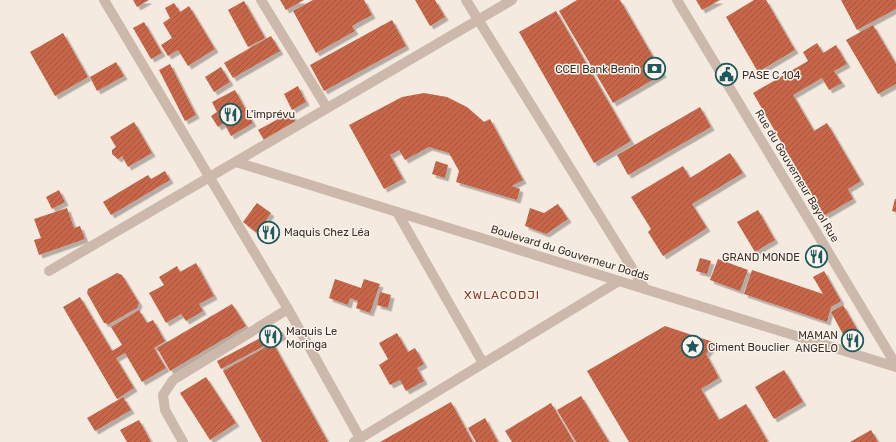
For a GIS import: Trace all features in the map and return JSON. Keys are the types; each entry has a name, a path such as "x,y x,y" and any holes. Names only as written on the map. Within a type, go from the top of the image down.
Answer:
{"street":[{"path":"104,0 288,309 357,440 619,281"},
{"path":"261,0 326,108"},
{"path":"466,0 645,289"},
{"path":"49,271 512,0"},
{"name":"Rue du Gouverneur Bayol Rue","path":"677,0 896,366"},
{"name":"Boulevard du Gouverneur Dodds","path":"236,162 896,366"},
{"path":"397,212 484,363"},
{"path":"183,442 165,410 163,395 173,380 288,309"}],"building":[{"path":"133,0 149,0 137,7"},
{"path":"280,0 304,0 286,10"},
{"path":"313,0 364,0 372,15 352,26 355,31 316,53 293,11"},
{"path":"415,0 435,0 445,17 430,26"},
{"path":"577,0 620,0 663,74 613,103 559,11"},
{"path":"696,0 720,0 702,10"},
{"path":"754,0 766,0 795,50 758,72 726,17"},
{"path":"841,0 896,0 896,9 857,30"},
{"path":"244,1 265,38 248,47 228,10"},
{"path":"174,3 180,12 189,6 215,49 188,66 178,50 168,56 161,45 172,38 163,23 170,18 165,8"},
{"path":"556,11 631,141 594,163 519,32"},
{"path":"392,20 406,46 324,91 310,65"},
{"path":"144,22 162,53 151,59 133,28"},
{"path":"873,25 896,64 896,84 878,94 846,40"},
{"path":"63,33 88,77 55,96 30,52"},
{"path":"271,36 280,51 233,78 224,63"},
{"path":"817,43 823,53 836,45 847,64 834,71 842,83 829,90 822,78 793,95 814,131 827,123 861,181 848,189 853,199 824,216 753,93 808,61 803,52"},
{"path":"116,62 124,76 97,91 90,77"},
{"path":"170,64 196,115 185,121 159,70"},
{"path":"221,67 230,82 214,92 205,77"},
{"path":"298,86 306,102 292,110 284,94"},
{"name":"L'imprévu","path":"235,90 253,123 231,136 224,123 218,127 211,116 217,112 212,102"},
{"path":"424,93 447,97 467,107 484,122 490,119 523,180 512,186 520,189 517,200 456,182 459,171 449,153 429,147 405,160 399,150 390,155 403,179 384,189 349,125 402,97"},
{"path":"700,107 711,127 628,175 617,155"},
{"path":"291,112 296,122 264,140 258,130"},
{"path":"134,122 152,153 128,167 122,156 118,159 112,154 112,150 116,147 110,137"},
{"path":"730,153 743,173 692,204 707,228 663,256 648,232 651,229 631,197 683,166 690,178"},
{"path":"436,161 448,165 445,178 432,174"},
{"path":"165,171 170,180 111,215 103,202 148,175 151,179"},
{"path":"59,190 65,202 52,209 46,197"},
{"path":"896,199 896,212 892,211"},
{"path":"257,203 271,213 257,233 243,222"},
{"path":"558,204 568,219 546,234 525,226 530,208 544,213"},
{"path":"67,208 74,228 80,226 85,239 39,255 34,240 41,238 34,219"},
{"path":"758,210 775,240 755,252 737,222"},
{"path":"700,258 711,261 707,274 696,271"},
{"path":"718,259 748,270 740,291 710,280"},
{"path":"196,263 214,296 199,304 203,311 186,321 181,314 166,323 149,293 164,285 159,277 177,266 180,272"},
{"path":"752,270 823,294 813,277 824,271 841,301 831,307 827,322 744,294"},
{"path":"117,273 122,275 139,303 137,308 109,324 104,323 87,293 88,289"},
{"path":"335,279 361,288 364,279 380,284 370,313 356,308 358,301 350,298 348,305 329,298"},
{"path":"380,292 391,295 388,308 377,305"},
{"path":"80,297 112,351 122,345 111,327 139,310 147,323 153,320 165,341 154,348 166,368 142,382 125,353 116,358 134,388 117,399 63,307"},
{"path":"232,304 246,326 170,371 157,348"},
{"path":"843,305 858,331 845,338 831,312"},
{"path":"665,326 716,343 706,354 719,378 701,389 719,420 746,404 768,442 629,442 587,371"},
{"path":"279,328 283,336 221,369 217,361"},
{"path":"397,333 408,352 415,348 424,364 417,368 424,381 406,391 400,380 390,385 379,365 388,359 379,343"},
{"path":"273,343 328,442 262,442 223,371"},
{"path":"784,370 803,402 774,419 755,387"},
{"path":"206,377 236,423 210,440 180,393"},
{"path":"581,396 609,442 576,442 557,410"},
{"path":"123,397 131,410 95,431 87,418"},
{"path":"451,402 473,442 380,442"},
{"path":"551,403 574,442 512,442 505,431"},
{"path":"485,418 498,442 476,442 468,428"},
{"path":"139,420 151,442 127,442 120,430"},
{"path":"871,430 878,442 850,442"}],"place":[{"name":"CCEI Bank Benin","path":"655,69"},
{"name":"PASE C 104","path":"727,75"},
{"name":"L'imprévu","path":"231,114"},
{"name":"Maquis Chez Léa","path":"268,232"},
{"name":"GRAND MONDE","path":"816,257"},
{"name":"Maquis Le Moringa","path":"271,337"},
{"name":"MAMAN ANGELO","path":"853,341"},
{"name":"Ciment Bouclier","path":"693,347"}],"district":[{"name":"XWLACODJI","path":"502,295"}]}
